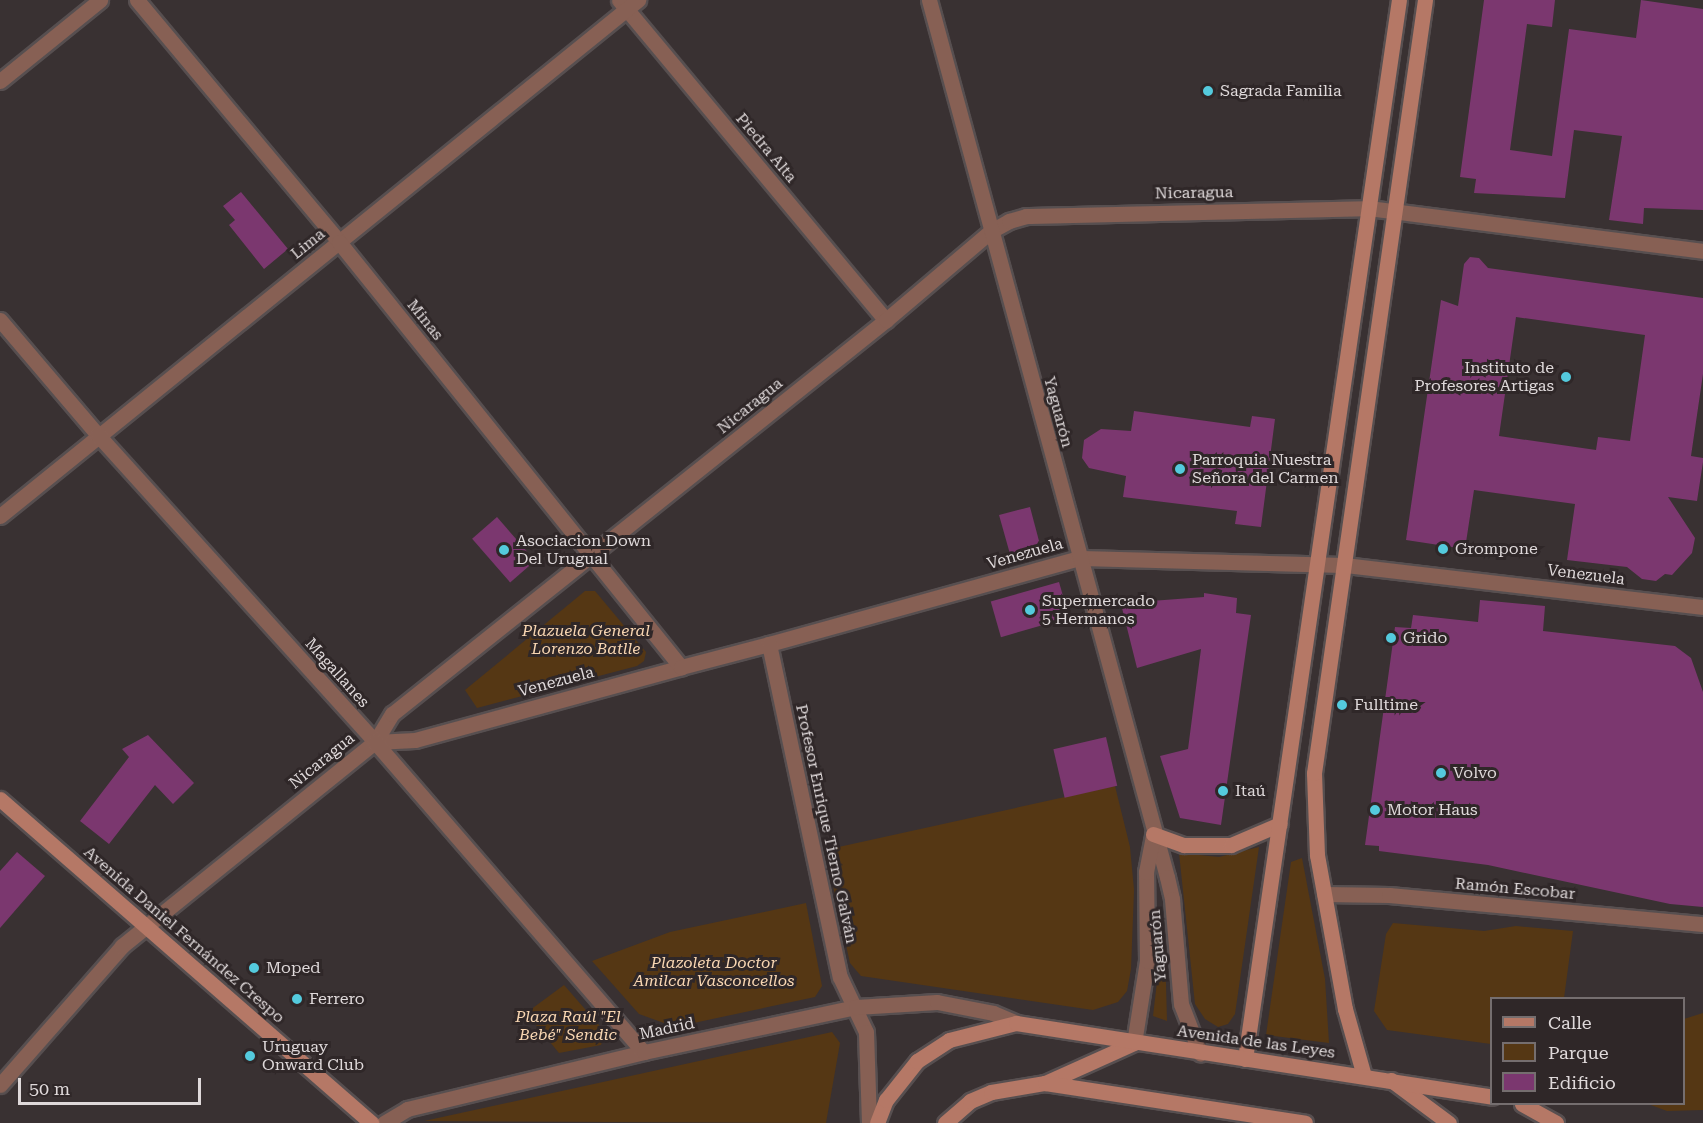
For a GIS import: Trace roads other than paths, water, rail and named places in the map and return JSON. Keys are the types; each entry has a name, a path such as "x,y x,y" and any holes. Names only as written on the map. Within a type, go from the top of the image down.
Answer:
{"main road":[{"path":"1245,1059 1399,0"},
{"path":"1364,1076 1345,1009 1324,894 1317,851 1314,774 1425,0"},
{"name":"Avenida Daniel Fernández Crespo","path":"0,799 371,1123"},
{"path":"1153,834 1184,844 1231,845 1280,824"},
{"name":"Avenida de las Leyes","path":"877,1123 886,1100 917,1061 949,1040 1016,1023 1200,1053 1390,1079 1490,1097"},
{"path":"945,1123 970,1101 991,1092 1045,1083 1134,1043"},
{"path":"1390,1079 1449,1123"},
{"path":"1045,1083 1305,1123"},
{"path":"1524,1105 1556,1123"}],"street":[{"path":"0,81 100,0"},
{"name":"Minas","path":"137,0 339,242 681,667"},
{"name":"Yaguarón","path":"928,0 1172,899 1181,1004 1200,1053"},
{"name":"Lima","path":"0,516 339,242 628,3"},
{"name":"Piedra Alta","path":"628,3 886,320"},
{"name":"Nicaragua","path":"0,1085 122,946 375,742 392,714 886,320 991,231 1026,216 1368,208 1703,251"},
{"name":"Magallanes","path":"0,320 98,435 375,742 644,1052"},
{"name":"Venezuela","path":"375,742 415,740 1079,558 1345,565 1703,607"},
{"name":"Profesor Enrique Tierno Galván","path":"769,644 840,977 856,1007"},
{"name":"Yaguarón","path":"1134,1043 1147,961 1146,872 1153,834"},
{"name":"Ramón Escobar","path":"1324,894 1389,895 1703,924"},
{"name":"Avenida de las Leyes","path":"856,1007 937,1002 993,1012 1016,1023"},
{"path":"856,1007 866,1032 869,1123"},
{"name":"Madrid","path":"384,1123 407,1109 644,1052 856,1007"}],"place":[{"name":"Sagrada Familia","path":"1208,91"},
{"name":"Instituto de Profesores Artigas","path":"1566,377"},
{"name":"Parroquia Nuestra Señora del Carmen","path":"1180,469"},
{"name":"Grompone","path":"1443,549"},
{"name":"Asociacion Down Del Urugual","path":"504,550"},
{"name":"Supermercado 5 Hermanos","path":"1030,610"},
{"name":"Grido","path":"1391,638"},
{"name":"Fulltime","path":"1342,705"},
{"name":"Volvo","path":"1441,773"},
{"name":"Itaú","path":"1223,791"},
{"name":"Motor Haus","path":"1375,810"},
{"name":"Moped","path":"254,968"},
{"name":"Ferrero","path":"297,999"},
{"name":"Uruguay Onward Club","path":"250,1056"}],"park label":[{"name":"Plazuela General Lorenzo Batlle","path":"586,640"},
{"name":"Plazoleta Doctor Amilcar Vasconcellos","path":"714,972"},
{"name":"Plaza Raúl \"El Bebé\" Sendic","path":"568,1026"}]}
